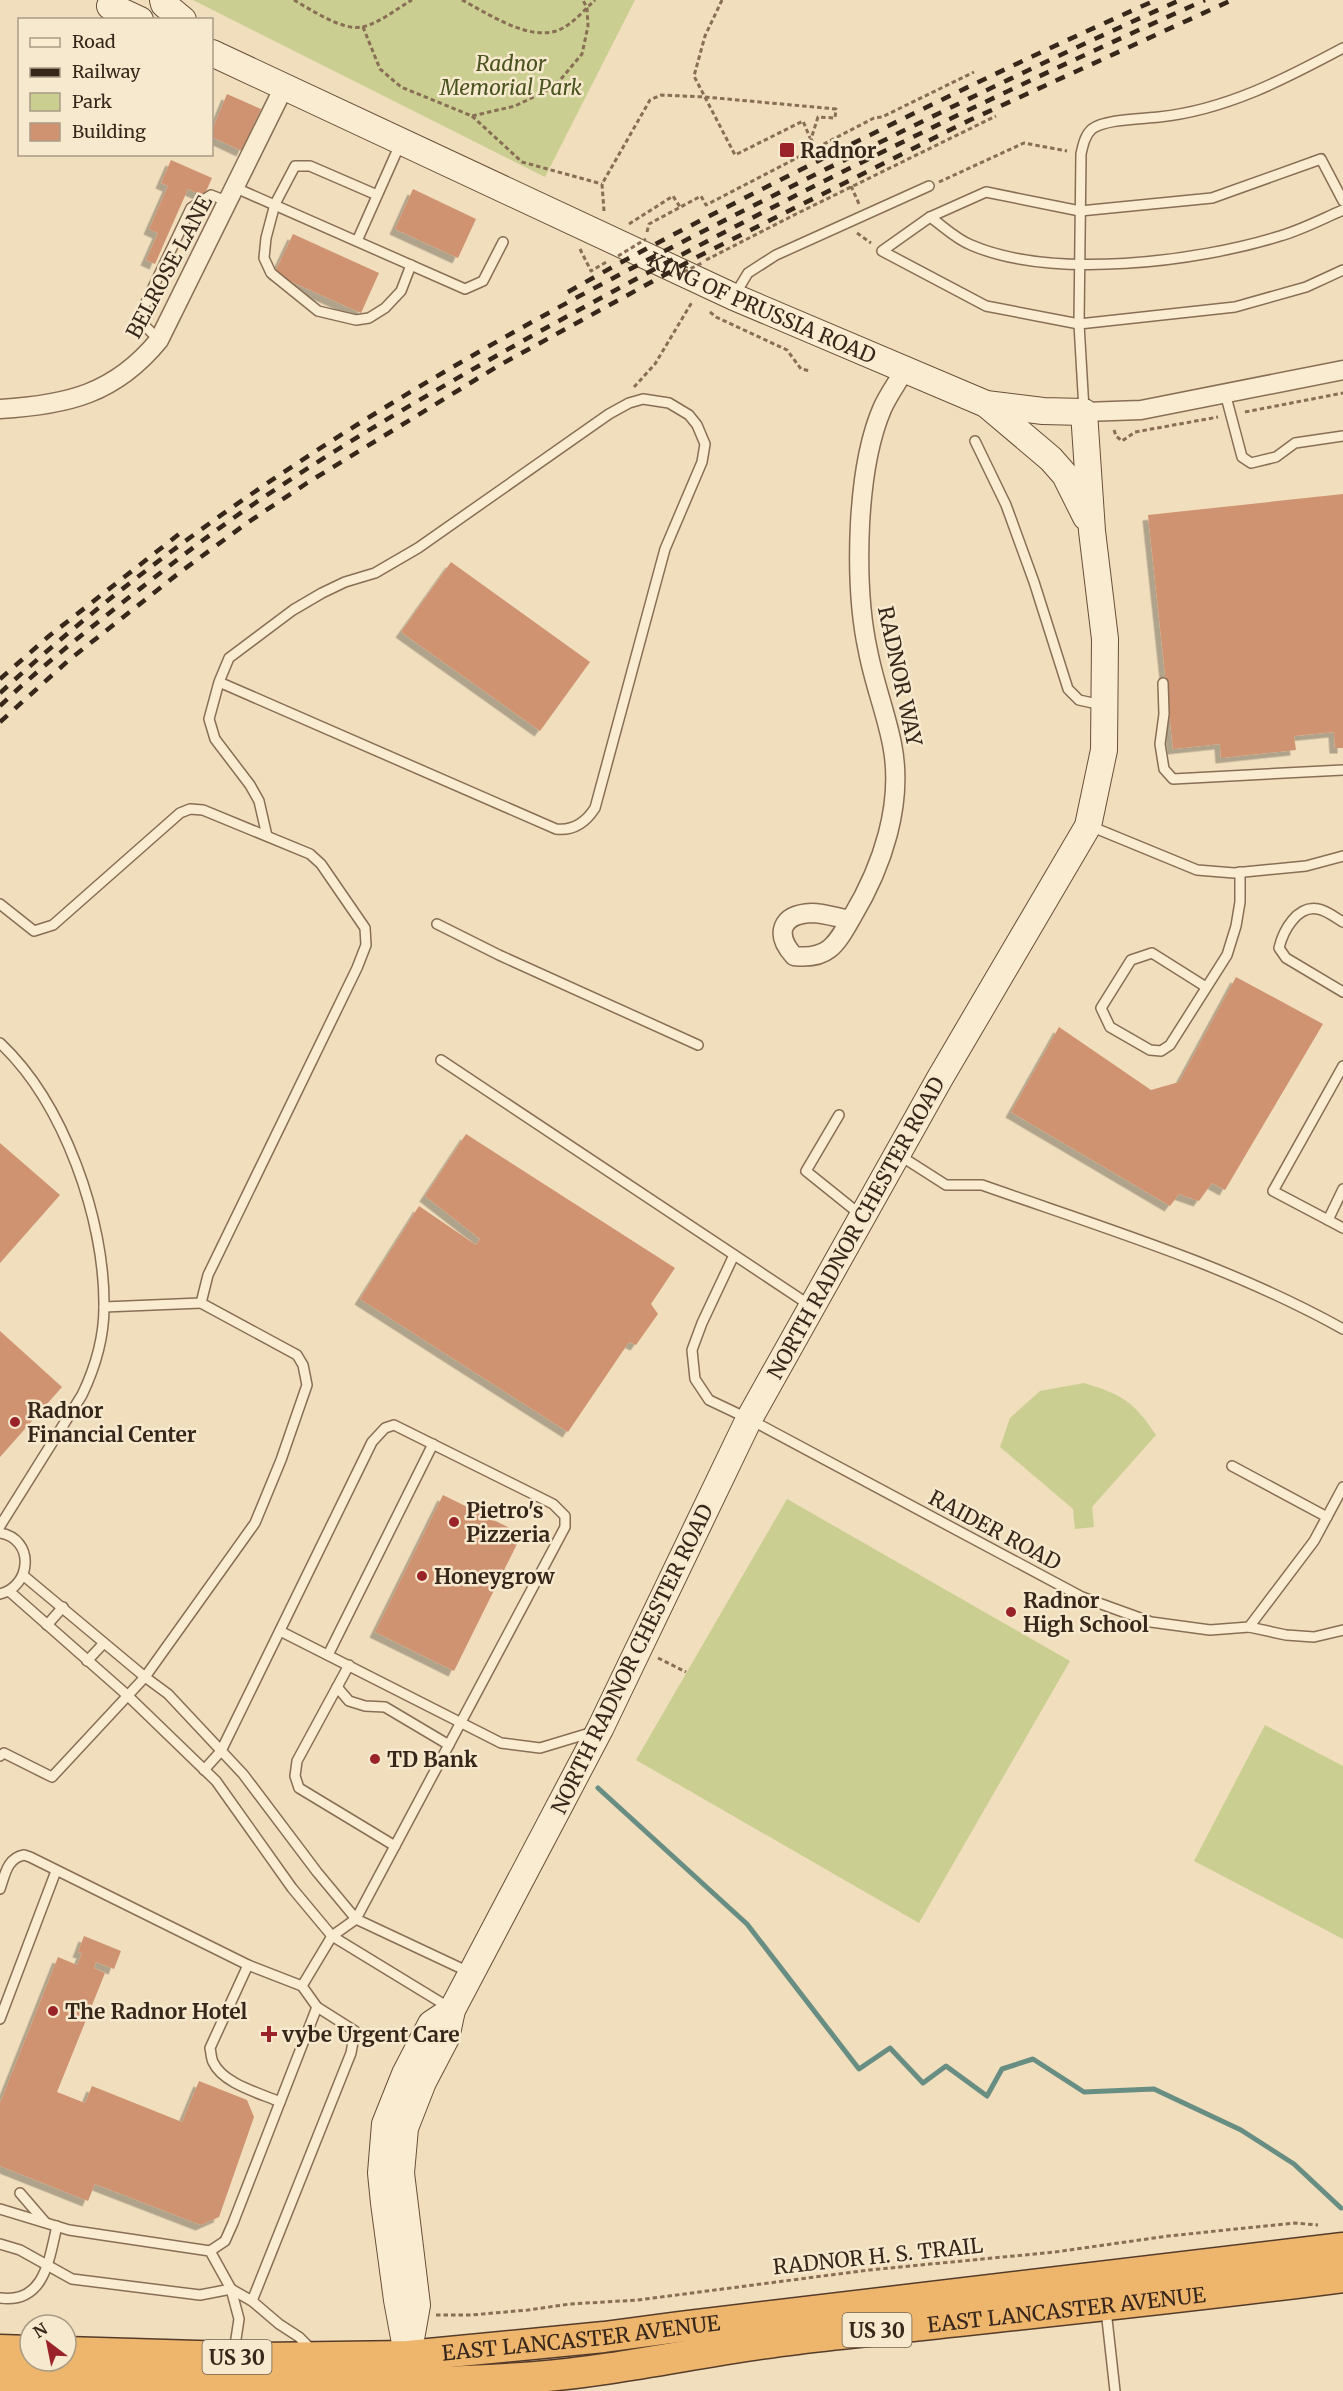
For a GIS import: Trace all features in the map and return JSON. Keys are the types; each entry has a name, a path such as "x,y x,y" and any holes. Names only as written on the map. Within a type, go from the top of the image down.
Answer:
{"highway":[{"name":"EAST LANCASTER AVENUE","path":"410,2376 604,2337 1335,2237"},
{"name":"EAST LANCASTER AVENUE","path":"0,2377 150,2386 212,2387 318,2377 537,2377 617,2368 683,2355 792,2339 1343,2277"},
{"path":"0,2350 18,2351"},
{"name":"EAST LANCASTER AVENUE","path":"78,2352 234,2357 318,2377"}],"main road":[{"path":"163,0 181,18"},
{"path":"112,3 137,18"},
{"name":"KING OF PRUSSIA ROAD","path":"213,45 222,58 734,297 986,404 1043,411 1084,412"},
{"path":"986,404 1051,459 1065,475 1080,501 1092,531"},
{"name":"NORTH RADNOR CHESTER ROAD","path":"410,2376 417,2305 401,2173 405,2128 423,2082 446,2038 452,2010 600,1730 749,1419 897,1154 1088,825 1104,750 1105,639 1092,531 1084,412"},
{"name":"NORTH RADNOR CHESTER ROAD","path":"410,2376 397,2300 381,2173 385,2124 405,2074 430,2024 452,2010"}],"street":[{"name":"BELROSE LANE","path":"0,409 54,404 83,397 118,378 145,358 159,340 233,195 284,87"},
{"name":"RADNOR WAY","path":"850,920 868,891 881,859 894,797 892,745 865,635 860,588 860,524 866,460 882,408 905,369"},
{"name":"KING OF PRUSSIA ROAD","path":"1084,412 1141,410 1343,370"}],"lane":[{"path":"1084,412 1079,324 1081,154 1084,141 1092,129 1107,123 1188,114 1234,100 1289,77 1343,48"},
{"path":"357,241 401,141"},
{"path":"1343,201 1321,159 1212,198 1080,212 986,192 930,217 882,251 986,306 1079,324 1236,307 1306,287 1343,270"},
{"path":"377,195 310,166 295,166 275,204 266,238 264,258 271,273 318,311 356,320 369,318 385,308 401,291 411,265"},
{"path":"734,297 748,273 776,255 929,186"},
{"path":"159,340 138,319 191,208 211,195 233,195 275,204 465,289 483,280 503,242"},
{"path":"930,217 970,245 1010,257 1080,266 1163,261 1232,248 1280,236 1343,210"},
{"path":"1225,393 1242,457 1251,463 1276,457 1295,443 1343,436"},
{"path":"219,682 556,830 575,827 588,818 595,808 665,549 702,462 705,444 697,425 681,408 658,400 638,400 609,414 418,548 375,573 345,582 294,610 229,658 219,682 209,719 215,739 260,801 267,836"},
{"path":"975,441 1006,505 1034,582 1068,689 1079,700 1105,706"},
{"path":"1163,683 1164,714 1160,744 1164,769 1173,779 1343,770"},
{"path":"0,904 34,931 53,925 170,821 190,809 203,810 310,854 321,864 365,928 366,945 357,968 208,1275 201,1303"},
{"path":"1088,825 1197,870 1240,872 1306,866 1343,856"},
{"path":"1206,987 1152,953 1131,960 1101,1008 1110,1027 1150,1050 1161,1052 1170,1046 1227,955 1236,926 1240,902 1240,872"},
{"path":"1343,922 1320,909 1308,908 1299,912 1281,938 1279,948 1286,958 1343,992"},
{"path":"437,924 499,956 698,1045"},
{"path":"0,1043 20,1065 42,1098 71,1151 90,1206 97,1237 104,1307 101,1337 87,1386 73,1412 0,1526"},
{"path":"441,1060 811,1306"},
{"path":"1343,1066 1273,1191 1343,1228"},
{"path":"839,1115 806,1171 862,1216"},
{"path":"897,1154 946,1185 982,1185 1205,1265 1313,1312 1343,1329"},
{"path":"1328,1220 1343,1189"},
{"name":"RAIDER ROAD","path":"734,1255 692,1350 695,1379 709,1400 749,1419 1082,1597 1151,1622 1210,1630 1249,1628 1286,1635 1314,1637 1343,1630"},
{"path":"0,1756 4,1753 52,1777 145,1677 255,1523 281,1460 307,1385 303,1365 297,1355 201,1303 104,1307"},
{"path":"204,1770 221,1751 372,1442 385,1428 394,1425 433,1444 553,1504 565,1516 565,1527 356,1919 332,1936 302,1986"},
{"path":"328,1655 433,1444"},
{"path":"1232,1466 1327,1517"},
{"path":"1249,1628 1314,1541 1343,1487"},
{"path":"0,1533 15,1539 22,1547 26,1557 24,1576 4,1593 47,1625 127,1695 216,1781 292,1888 332,1936 452,2010"},
{"path":"24,1576 168,1694 243,1774 317,1872 356,1919 473,1974"},
{"path":"47,1625 63,1607"},
{"path":"280,1631 501,1743 540,1748 565,1743 600,1730"},
{"path":"87,1662 104,1643"},
{"path":"349,1665 297,1761 295,1776 299,1788 395,1846"},
{"path":"337,1687 349,1701 365,1706 385,1707 450,1744"},
{"path":"0,1888 9,1863 18,1856 30,1857 248,1965 302,1986 316,2007 355,2031 351,2053 252,2301"},
{"path":"0,2019 56,1871"},
{"path":"248,1965 210,2048 213,2062 220,2073 235,2082 280,2102"},
{"path":"0,2209 69,2230 210,2251 225,2241 316,2007"},
{"path":"20,2193 47,2223"},
{"path":"0,2298 20,2298 39,2284 47,2266 57,2226"},
{"path":"0,2244 20,2250 72,2278 200,2295 231,2289 252,2301 279,2324 299,2337 318,2377"},
{"path":"210,2251 231,2289 239,2319 234,2357"},
{"path":"1105,2305 1115,2391"}],"path":[{"path":"294,0 349,28 363,27 411,0"},
{"path":"462,0 520,30 539,32 557,31 573,21 595,0"},
{"path":"472,116 514,106 546,91 561,79 582,54 588,26 587,8 583,0"},
{"path":"722,0 705,36 694,76 735,155 803,121 816,149"},
{"path":"363,27 380,69 401,87 472,116 522,162 602,184"},
{"path":"576,240 591,271 646,239 649,224 701,196 706,204 974,72"},
{"path":"604,212 602,184 650,100 661,95 836,109 835,118 818,117 811,139"},
{"path":"677,275 996,116"},
{"path":"929,186 1024,142 1081,154"},
{"path":"628,225 673,196 680,207"},
{"path":"638,400 633,386 655,364 694,298"},
{"path":"709,310 716,317 787,350 801,369 812,371"},
{"path":"639,1648 686,1672"},
{"name":"RADNOR H. S. TRAIL","path":"416,2316 492,2313 570,2304 660,2298 869,2270 1055,2252 1168,2236 1295,2223 1335,2237"}],"green space":[{"name":"Radnor Memorial Park","path":"193,0 635,0 545,177"},
{"path":"1084,1383 1108,1391 1126,1401 1141,1414 1156,1435 1092,1507 1094,1527 1075,1529 1073,1509 1000,1447 1010,1418 1040,1391"},
{"path":"787,1499 1070,1661 919,1923 636,1760"},
{"path":"1265,1725 1343,1766 1343,1939 1194,1861"}],"building":[{"path":"227,94 261,109 242,151 213,137 213,128"},
{"path":"171,160 212,178 204,196 188,189 155,264 146,260 158,233 149,229 168,186 161,183"},
{"path":"413,189 476,219 458,258 395,229"},
{"path":"293,234 379,273 361,313 274,274"},
{"path":"1343,494 1343,748 1335,748 1334,732 1294,736 1296,750 1221,758 1220,744 1173,749 1148,515"},
{"path":"451,562 590,662 540,731 401,632"},
{"path":"1236,977 1323,1024 1225,1190 1212,1183 1199,1201 1179,1194 1170,1206 1011,1112 1059,1027 1151,1090 1179,1082"},
{"path":"466,1134 675,1268 651,1304 658,1314 636,1345 629,1342 568,1432 360,1299 419,1206 476,1245 480,1239 425,1196"},
{"path":"0,1143 60,1195 0,1263"},
{"name":"Radnor Financial Center","path":"0,1331 62,1387 0,1457"},
{"path":"443,1495 522,1534 454,1671 375,1632"},
{"path":"84,1936 121,1951 114,1969 96,1962 94,1968 105,1973 57,2092 85,2103 92,2086 182,2122 199,2081 247,2100 254,2117 219,2217 201,2225 95,2184 88,2201 0,2166 0,2103 58,1957 77,1965 82,1953 78,1952"}],"waterway":[{"path":"598,1788 747,1924 859,2069 890,2048 923,2083 946,2066 987,2096 1002,2069 1033,2059 1084,2092 1154,2089 1241,2130 1294,2164 1341,2208"}],"railway":[{"path":"568,292 681,230 885,127 1156,0"},
{"path":"0,693 84,620 171,552 261,488 447,370 543,316 739,213 958,104 1180,0"},
{"path":"0,706 73,642 226,523 314,464 424,397 619,288 784,201 951,118 1205,0"},
{"path":"0,722 69,660 179,573 247,523 307,483 498,366 699,256 970,120 1232,0"},
{"path":"0,679 49,636 183,531"}],"place":[{"name":"Radnor","path":"787,150"},
{"name":"Radnor Financial Center","path":"15,1422"},
{"name":"Pietro's Pizzeria","path":"454,1522"},
{"name":"Honeygrow","path":"422,1576"},
{"name":"Radnor High School","path":"1011,1612"},
{"name":"TD Bank","path":"375,1759"},
{"name":"The Radnor Hotel","path":"53,2011"},
{"name":"vybe Urgent Care","path":"269,2034"}]}
